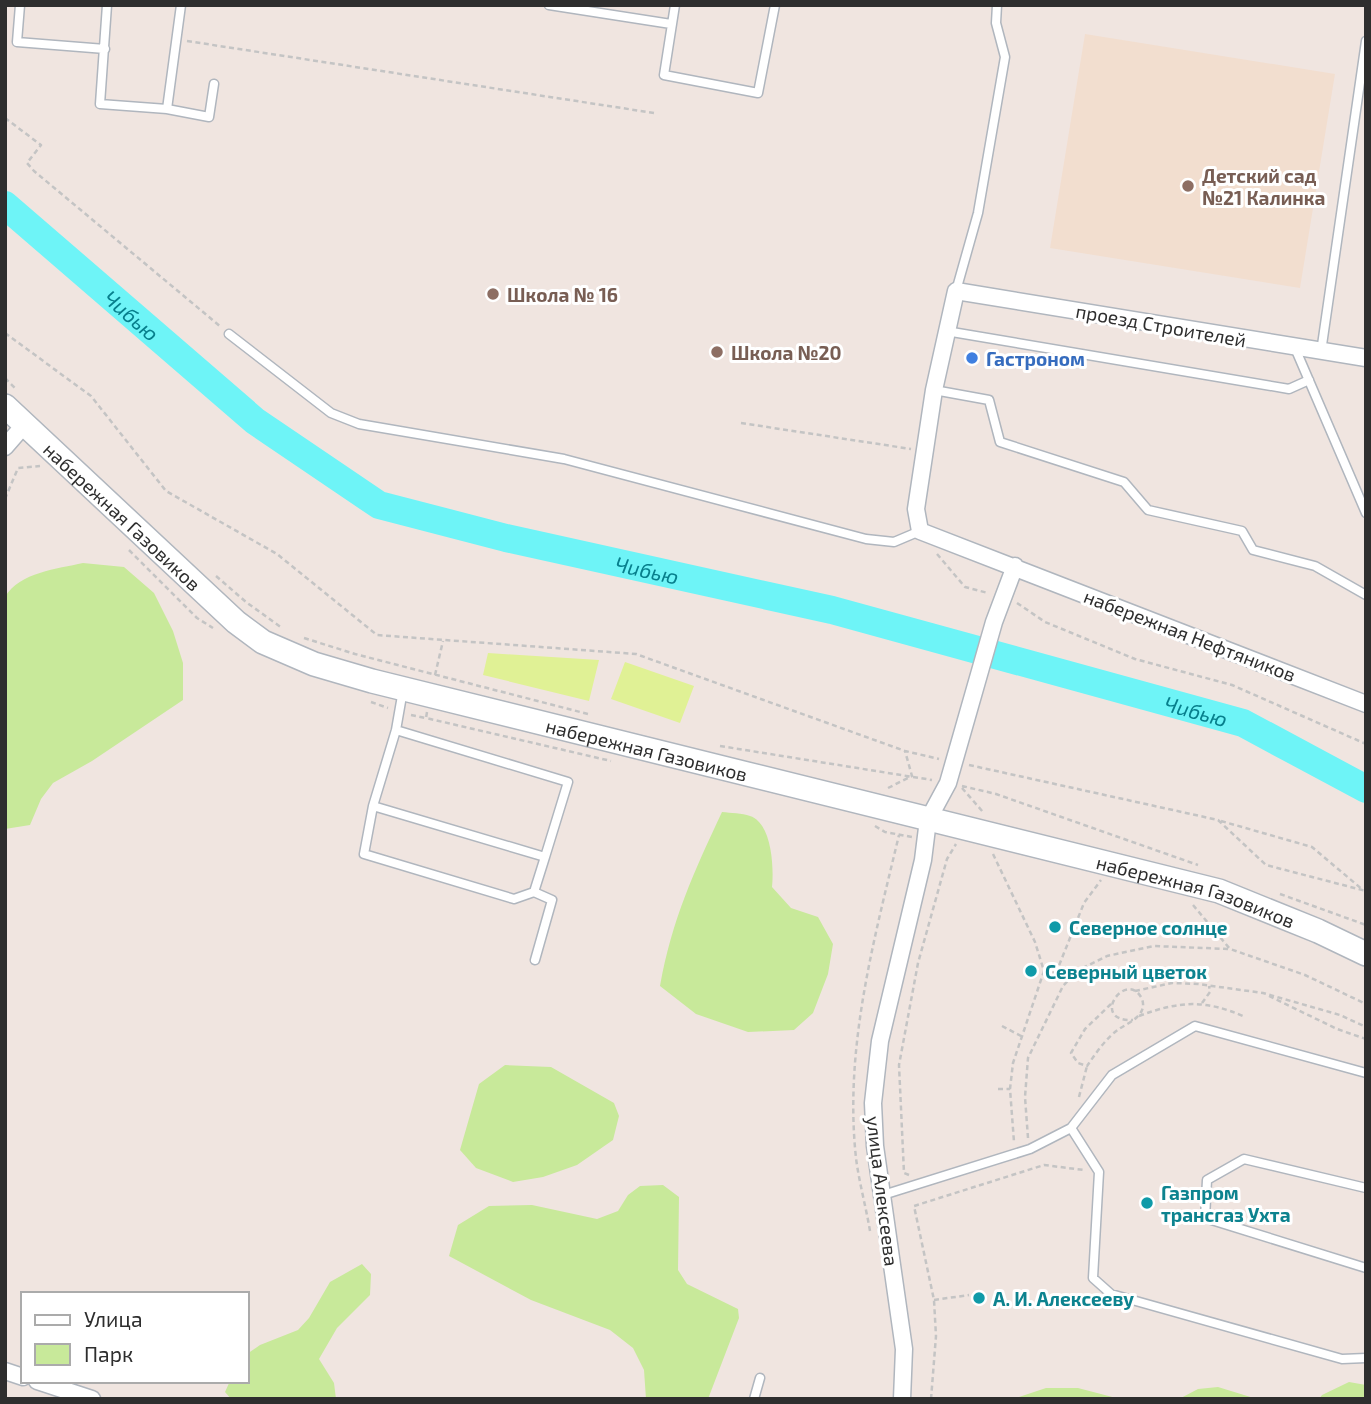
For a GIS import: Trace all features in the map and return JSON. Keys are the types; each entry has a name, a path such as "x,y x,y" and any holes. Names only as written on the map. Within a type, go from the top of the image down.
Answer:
{"main road":[{"name":"набережная Газовиков","path":"15,402 24,424 236,622 263,642 314,664 878,817 928,820 1219,891 1318,931 1366,954"}],"street":[{"path":"920,531 916,509 934,390 956,291"},
{"name":"проезд Строителей","path":"956,291 1366,358"},
{"path":"5,447 24,424"},
{"name":"набережная Нефтяников","path":"920,531 1366,704"},
{"path":"928,820 954,784 975,691 994,622 1014,566"},
{"name":"улица Алексеева","path":"902,1399 904,1349 875,1146 873,1103 880,1041 923,860 928,820"},
{"path":"43,1383 92,1399"}],"lane":[{"path":"20,5 17,42 105,49"},
{"path":"107,5 100,104 167,109 209,117 214,84"},
{"path":"167,109 181,5"},
{"path":"549,5 671,24"},
{"path":"675,5 664,75 758,93 775,5"},
{"path":"956,291 978,214 1005,57 996,23 997,5"},
{"path":"1321,352 1366,41"},
{"path":"946,331 1289,389 1309,380"},
{"path":"229,334 331,413 359,424 564,459 866,539 894,542 920,531"},
{"path":"1295,348 1366,513"},
{"path":"934,390 989,400 1000,442 1124,482 1147,510 1242,531 1253,550 1315,566 1366,595"},
{"path":"403,687 396,730 373,806 364,854 514,899 534,892 552,900 536,960"},
{"path":"396,730 568,782 534,892"},
{"path":"373,806 545,857"},
{"path":"883,1195 1030,1149 1071,1128 1112,1075 1195,1026 1366,1073"},
{"path":"1071,1128 1098,1172 1093,1278 1111,1294 1342,1359 1366,1358"},
{"path":"1366,1188 1244,1159 1207,1180 1205,1218 1366,1268"},
{"path":"754,1399 761,1378"}],"path":[{"path":"177,40 654,113"},
{"path":"5,118 41,145 27,163 34,171 229,334"},
{"path":"5,333 91,396 166,491 277,554 377,635 636,654 905,751 1218,820 1312,847 1365,891"},
{"path":"5,379 15,402"},
{"path":"741,423 925,450"},
{"path":"5,499 18,468"},
{"path":"934,551 965,587 1003,597 1023,606 1045,622 1135,659 1232,685 1366,744"},
{"path":"207,568 246,602 288,633"},
{"path":"299,636 355,654 596,716"},
{"path":"399,712 426,718"},
{"path":"715,746 912,776 996,794 1203,866"},
{"path":"905,751 912,776"},
{"path":"954,784 960,764"},
{"path":"878,817 885,790 912,776"},
{"path":"954,784 984,814 991,836 988,844 1035,942 1044,971 1013,1063 1010,1089 1014,1143"},
{"path":"1218,820 1266,865 1365,891"},
{"path":"917,1177 904,1173 899,1065 918,963 947,859 957,844"},
{"path":"1056,972 1084,903 1108,872"},
{"path":"1280,894 1366,925"},
{"path":"1191,903 1230,949"},
{"path":"1005,1146 1028,1139 1025,1097 1028,1058 1044,1020 1063,986 1077,971 1107,956 1154,946 1230,949 1305,975 1366,1004"},
{"path":"1044,971 1056,972 1068,981"},
{"path":"1087,1066 1078,1063 1072,1053 1086,1029 1111,1004 1115,995 1124,990 1134,991 1172,984 1263,993 1340,1015 1366,1027"},
{"path":"1202,1003 1210,992 1209,986"},
{"path":"1134,991 1141,998 1143,1007 1139,1016"},
{"path":"1263,993 1308,1016 1366,1039"},
{"path":"1078,1102 1087,1066 1116,1030 1139,1016 1179,1004 1202,1003 1245,1017"},
{"path":"1111,1004 1114,1014 1122,1021 1133,1020"},
{"path":"1002,1026 1021,1036"},
{"path":"998,1089 1010,1089"},
{"path":"1030,1149 1035,1168"},
{"path":"931,1399 936,1336 934,1300 914,1206 1044,1166 1098,1172"},
{"path":"934,1300 969,1295"}],"shaded area":[{"name":"Детский сад №21 Калинка","path":"1085,34 1335,74 1300,288 1050,248"}],"green space":[{"path":"83,563 124,567 154,593 173,631 183,663 183,700 92,761 53,783 41,799 30,825 5,829 5,597 29,577"},
{"path":"488,653 599,660 589,701 483,675"},
{"path":"625,662 694,686 680,723 611,699"},
{"path":"722,812 747,815 763,827 770,847 772,887 791,908 818,917 833,944 828,974 813,1013 794,1030 748,1032 696,1014 660,986 678,917"},
{"path":"505,1065 551,1067 614,1103 619,1116 613,1140 577,1165 543,1177 513,1182 476,1168 460,1150 479,1084"},
{"path":"663,1185 679,1197 678,1270 687,1284 738,1309 739,1318 708,1399 646,1399 644,1370 633,1348 610,1330 531,1300 449,1256 458,1225 489,1206 532,1205 597,1219 618,1211 628,1195 640,1186"},
{"path":"362,1264 371,1274 370,1295 337,1328 319,1359 334,1383 336,1399 231,1399 225,1392 229,1383 248,1383 248,1353 260,1345 298,1330 309,1318 330,1282"},
{"path":"1349,1382 1366,1385 1366,1399 1319,1399 1322,1395"},
{"path":"1218,1387 1257,1399 1179,1399 1198,1389"},
{"path":"1046,1388 1078,1388 1120,1399 1013,1399"}],"waterway":[{"name":"Чибью","path":"5,205 255,421 379,505 506,538 832,610 1243,723 1366,789"}],"place":[{"name":"Детский сад №21 Калинка","path":"1188,186"},
{"name":"Школа № 16","path":"493,294"},
{"name":"Школа №20","path":"717,352"},
{"name":"Гастроном","path":"972,358"},
{"name":"Северное солнце","path":"1055,927"},
{"name":"Северный цветок","path":"1031,971"},
{"name":"Газпром трансгаз Ухта","path":"1147,1203"},
{"name":"А. И. Алексееву","path":"979,1298"}]}
